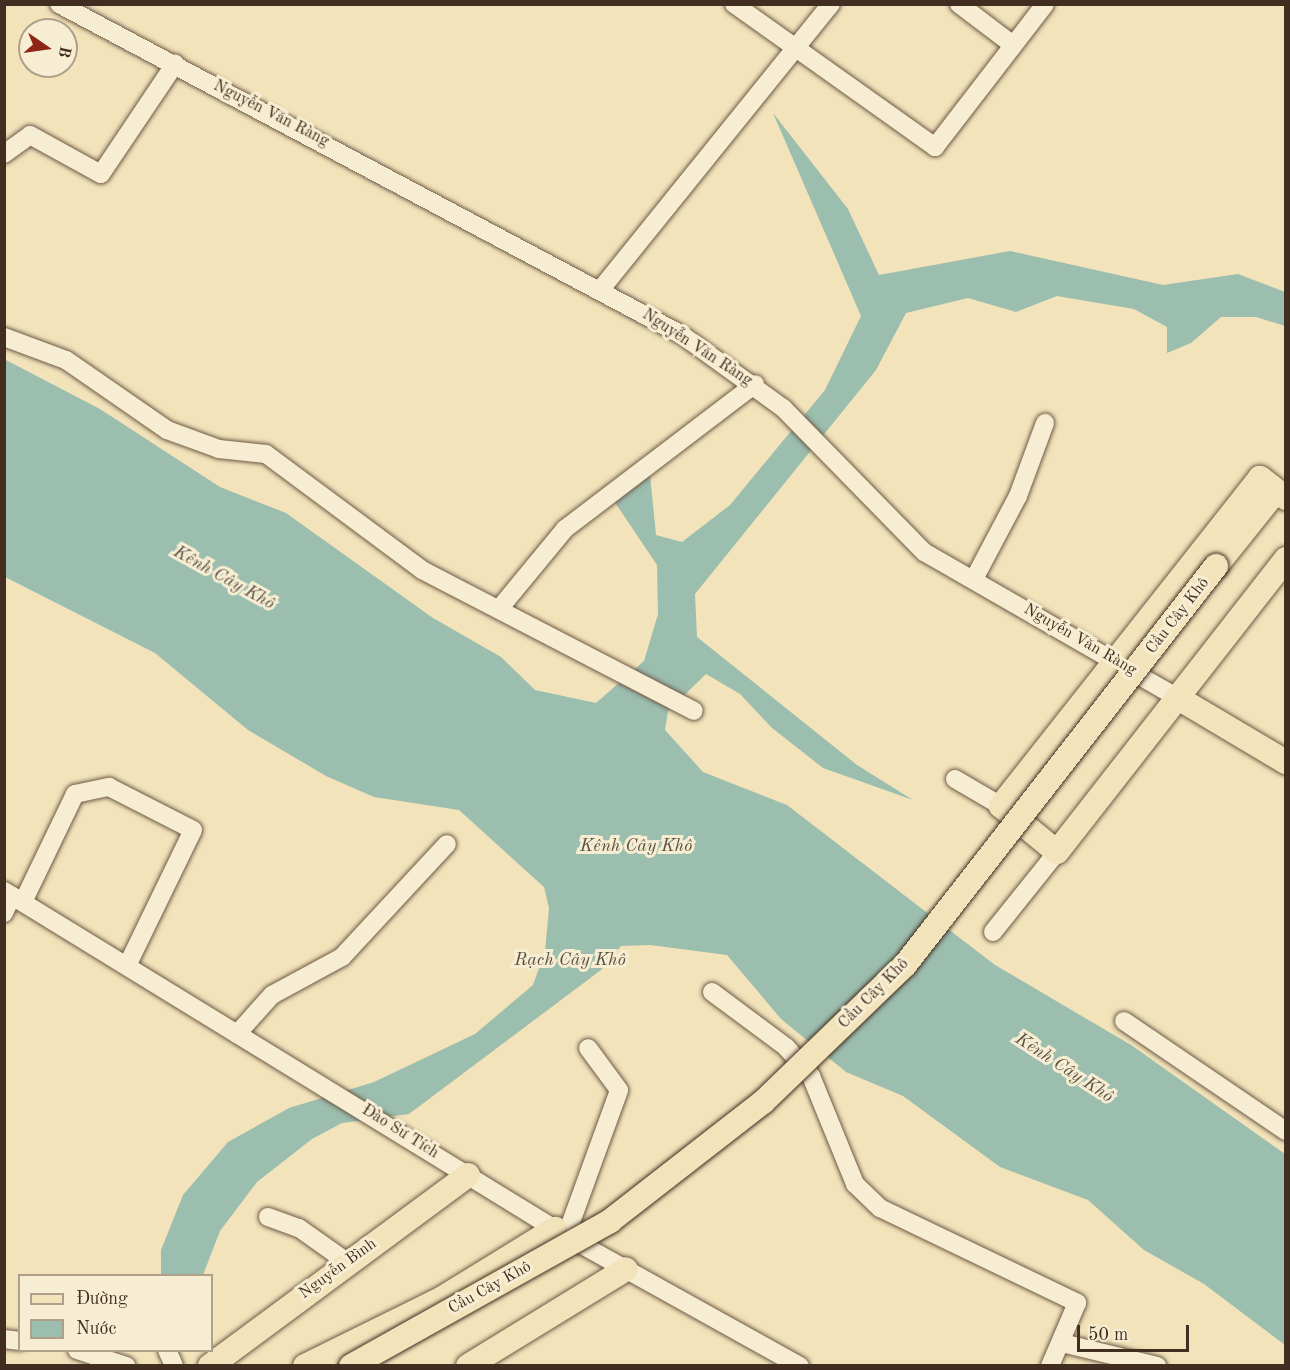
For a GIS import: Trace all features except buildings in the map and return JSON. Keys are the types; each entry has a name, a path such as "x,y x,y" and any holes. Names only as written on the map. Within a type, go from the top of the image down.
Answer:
{"main road":[{"path":"1281,495 1260,478 1000,806 1057,852 1286,559"},
{"name":"Cầu Cây Khô","path":"351,1365 610,1221 763,1102 905,965 1216,566 1281,495"},
{"name":"Nguyễn Văn Ràng","path":"1178,698 1286,762"},
{"name":"Nguyễn Bình","path":"214,1363 347,1262 468,1175"},
{"path":"305,1365 441,1299 561,1232"},
{"path":"468,1365 626,1269"}],"street":[{"name":"Nguyễn Văn Ràng","path":"59,4 602,289 755,384 832,454 924,552 1178,698"},
{"path":"734,4 795,50 935,147 1046,4"},
{"path":"602,289 831,4"},
{"path":"959,4 1013,45"},
{"path":"4,154 30,135 101,174 175,64"},
{"path":"4,337 66,360 167,430 219,449 266,454 422,570 617,668 694,711"},
{"path":"499,609 565,529 755,384"},
{"path":"974,579 1014,505 1045,423"},
{"path":"955,779 1000,806"},
{"path":"4,913 75,794 109,788 193,830 127,966"},
{"path":"237,1034 272,994 342,957 447,844"},
{"path":"993,932 1057,852"},
{"name":"Đào Sư Tích","path":"13,896 237,1034 268,1050 561,1232 800,1365"},
{"path":"712,992 786,1047 811,1076 855,1184 880,1208 1077,1303 1062,1343 1050,1365"},
{"path":"1124,1021 1286,1131"},
{"path":"561,1232 619,1090 588,1048"},
{"path":"268,1216 299,1228 347,1262"},
{"path":"1062,1343 1157,1365"},
{"path":"84,1352 126,1365"}],"water":[{"name":"Kênh Cây Khô","path":"773,113 848,209 879,275 1010,251 1163,285 1238,274 1285,292 1285,326 1256,317 1221,317 1191,343 1167,353 1167,327 1134,309 1057,296 1016,312 968,298 906,313 876,370 695,594 697,637 857,765 913,800 823,768 772,728 740,694 706,674 668,711 665,730 703,772 787,805 995,965 1131,1045 1285,1154 1285,1345 1204,1284 1144,1250 1088,1200 1000,1167 903,1096 846,1072 781,1019 727,955 650,945 621,946 601,970 409,1114 342,1123 312,1139 257,1182 220,1231 203,1274 161,1274 161,1250 183,1195 228,1142 289,1108 374,1082 475,1034 533,985 545,951 549,908 544,887 459,810 374,797 326,776 248,730 155,653 5,577 4,359 100,409 220,487 286,513 433,618 501,657 535,690 596,703 644,661 658,614 657,565 614,501 650,475 656,535 682,542 730,505 825,390 861,316"}],"water label":[{"name":"Rạch Cây Khô","path":"570,960"}]}
